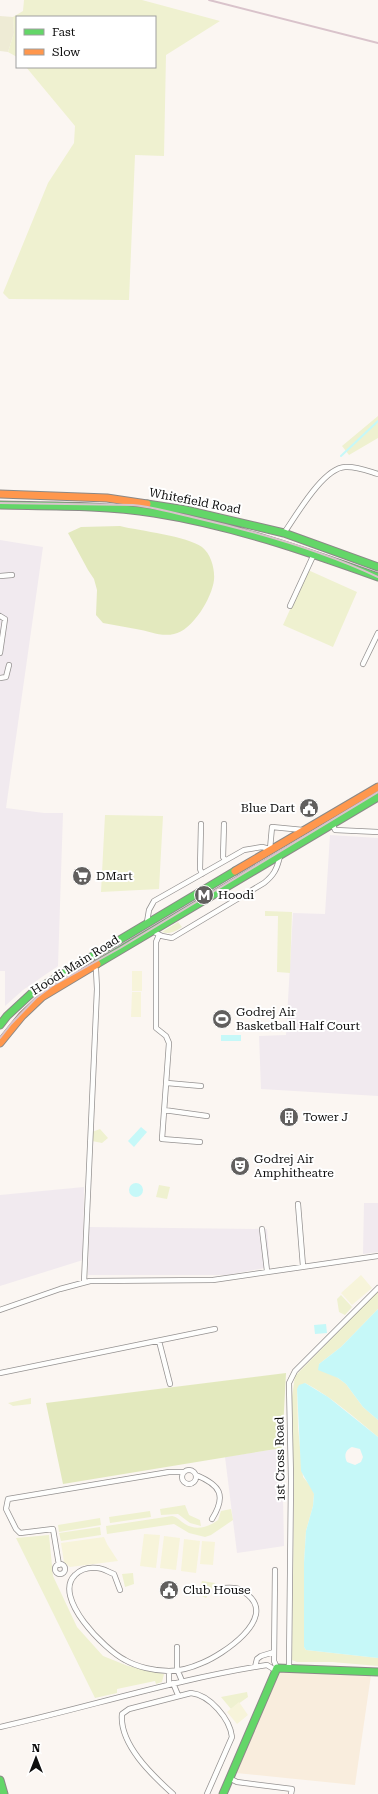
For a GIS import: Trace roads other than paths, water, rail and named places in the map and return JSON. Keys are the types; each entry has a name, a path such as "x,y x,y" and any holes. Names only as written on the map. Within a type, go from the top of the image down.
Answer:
{"main road":[{"name":"Whitefield Road","path":"0,494 83,496 137,502 226,518 284,533 378,567"},
{"name":"Whitefield Road","path":"0,505 90,508 154,513 224,528 314,554 378,577"},
{"name":"Hoodi Main Road","path":"0,1025 34,991 270,849 378,787"},
{"name":"Hoodi Main Road","path":"0,1043 37,1000 152,930 333,825 378,797"},
{"path":"223,1794 276,1669 289,1667 378,1672"},
{"path":"0,1780 4,1794"}],"street":[{"path":"284,533 320,482 331,472 345,467 358,468 378,474"},
{"path":"290,606 314,554"},
{"path":"0,576 12,575"},
{"path":"0,616 5,620 0,653"},
{"path":"363,664 378,633"},
{"path":"0,678 6,677 9,665"},
{"path":"201,824 200,869 202,874"},
{"path":"224,824 223,857 225,860"},
{"path":"333,825 335,830 378,832"},
{"path":"147,922 149,910 154,901 244,850 262,847 270,849 272,827 304,830"},
{"path":"152,930 158,935 172,938 264,883 273,876 278,867 280,856"},
{"path":"158,935 156,942 156,1028 166,1036 169,1043 162,1139 200,1142"},
{"path":"84,1282 97,989 96,970 94,965"},
{"path":"167,1083 201,1086"},
{"path":"164,1110 207,1116"},
{"path":"298,1204 303,1266"},
{"path":"262,1229 267,1271"},
{"path":"0,1310 84,1282 149,1279 212,1280 378,1256"},
{"name":"1st Cross Road","path":"289,1667 291,1480 289,1383 294,1371 378,1288"},
{"path":"0,1373 215,1329"},
{"path":"159,1341 170,1384"},
{"path":"212,1519 220,1506 220,1495 210,1481 196,1475 194,1471 190,1470 8,1499 6,1509 16,1529 20,1533 53,1528 59,1565 56,1567 56,1571 59,1574 63,1574 69,1584 71,1600 96,1637 124,1660 139,1666 169,1671 200,1664 221,1653 243,1635 255,1621 256,1604 251,1597 234,1587 224,1588"},
{"path":"184,1472 182,1476 183,1480 189,1483 194,1481 196,1475"},
{"path":"59,1565 65,1567 66,1570 63,1574"},
{"path":"69,1584 73,1576 84,1568 98,1568 114,1574 120,1590"},
{"path":"275,1570 274,1661 276,1669"},
{"path":"177,1647 177,1669 182,1681"},
{"path":"255,1667 257,1659 261,1656 274,1652"},
{"path":"0,1727 84,1707 171,1683 255,1667 270,1666 276,1669"},
{"path":"169,1671 171,1683 178,1695"},
{"path":"173,1794 148,1770 132,1748 122,1722 122,1714 129,1709 178,1695 191,1693 199,1694 204,1697 221,1715 231,1730 232,1742 207,1794"},
{"path":"229,1778 237,1782 292,1789 291,1794"}],"water":[{"path":"221,1035 241,1035 241,1041 221,1041"},
{"path":"141,1127 147,1132 134,1147 128,1141"},
{"path":"133,1183 139,1183 143,1187 143,1193 139,1197 133,1197 129,1193 129,1187"},
{"path":"378,1309 378,1420 363,1407 346,1384 338,1378 318,1370 319,1364 341,1347"},
{"path":"326,1324 327,1333 315,1334 314,1325"},
{"path":"305,1383 328,1397 378,1437 378,1658 306,1650 304,1647 304,1563 306,1531 313,1506 314,1494 301,1471 297,1389 299,1385","holes":["352,1447 360,1449 363,1457 361,1462 355,1465 347,1462 345,1455 347,1451"]}],"waterway":[{"path":"341,456 378,421"}],"railway":[{"path":"209,0 378,43"},
{"path":"0,503 141,506 242,529 334,558 378,577"},
{"path":"0,1038 36,998 52,986 120,948 378,792"}],"place":[{"name":"Blue Dart","path":"309,808"},
{"name":"DMart","path":"82,876"},
{"name":"Hoodi","path":"204,895"},
{"name":"Godrej Air Basketball Half Court","path":"222,1019"},
{"name":"Tower J","path":"289,1117"},
{"name":"Godrej Air Amphitheatre","path":"240,1166"},
{"name":"Club House","path":"169,1590"}]}
